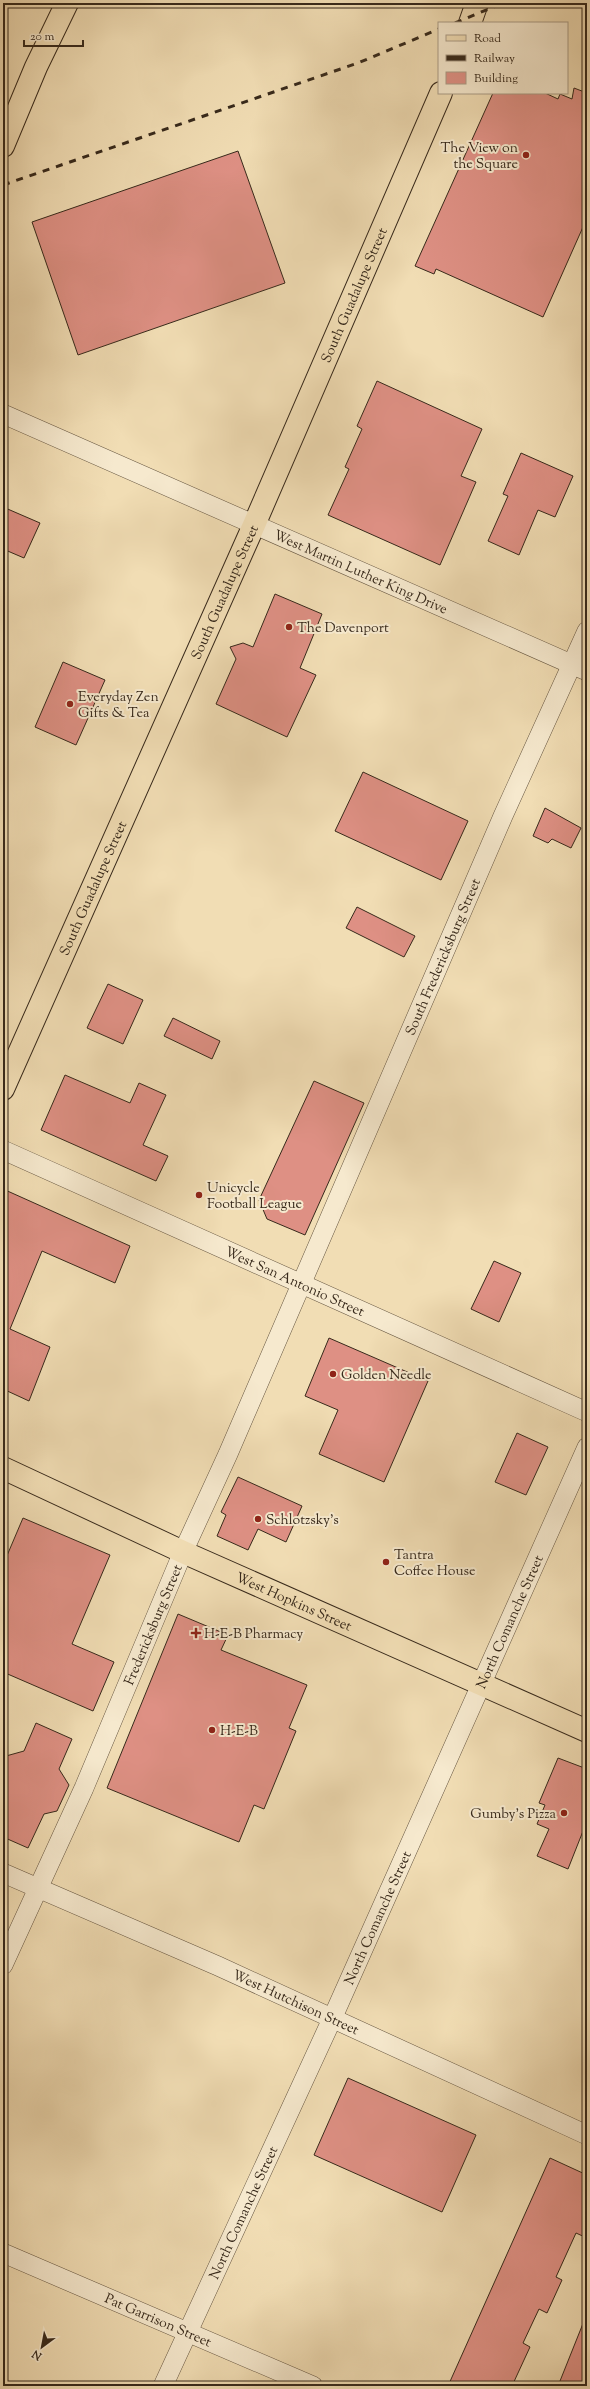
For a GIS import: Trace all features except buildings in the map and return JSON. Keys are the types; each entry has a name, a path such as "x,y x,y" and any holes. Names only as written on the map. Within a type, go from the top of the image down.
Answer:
{"main road":[{"path":"3,146 9,120 67,3"},
{"path":"470,22 477,3"},
{"name":"South Guadalupe Street","path":"3,1089 254,525 441,94"},
{"name":"West Hopkins Street","path":"3,1468 183,1552 587,1731"}],"street":[{"name":"West Martin Luther King Drive","path":"3,414 579,668"},
{"name":"South Fredericksburg Street","path":"302,1283 579,668 587,631"},
{"name":"West San Antonio Street","path":"3,1150 587,1412"},
{"name":"Fredericksburg Street","path":"3,1965 84,1788 183,1552 302,1283"},
{"name":"North Comanche Street","path":"163,2386 332,2019 587,1447"},
{"name":"West Hutchison Street","path":"3,1874 218,1966 587,2135"},
{"name":"Pat Garrison Street","path":"3,2253 313,2386"}],"railway":[{"path":"457,22 503,3"},
{"path":"3,185 358,63 438,29"}],"place":[{"name":"The View on the Square","path":"526,155"},
{"name":"The Davenport","path":"289,627"},
{"name":"Everyday Zen Gifts & Tea","path":"70,704"},
{"name":"Unicycle Football League","path":"199,1195"},
{"name":"Golden Needle","path":"333,1374"},
{"name":"Schlotzsky's","path":"258,1519"},
{"name":"Tantra Coffee House","path":"386,1562"},
{"name":"H-E-B Pharmacy","path":"196,1633"},
{"name":"H-E-B","path":"212,1730"},
{"name":"Gumby's Pizza","path":"564,1813"}]}
